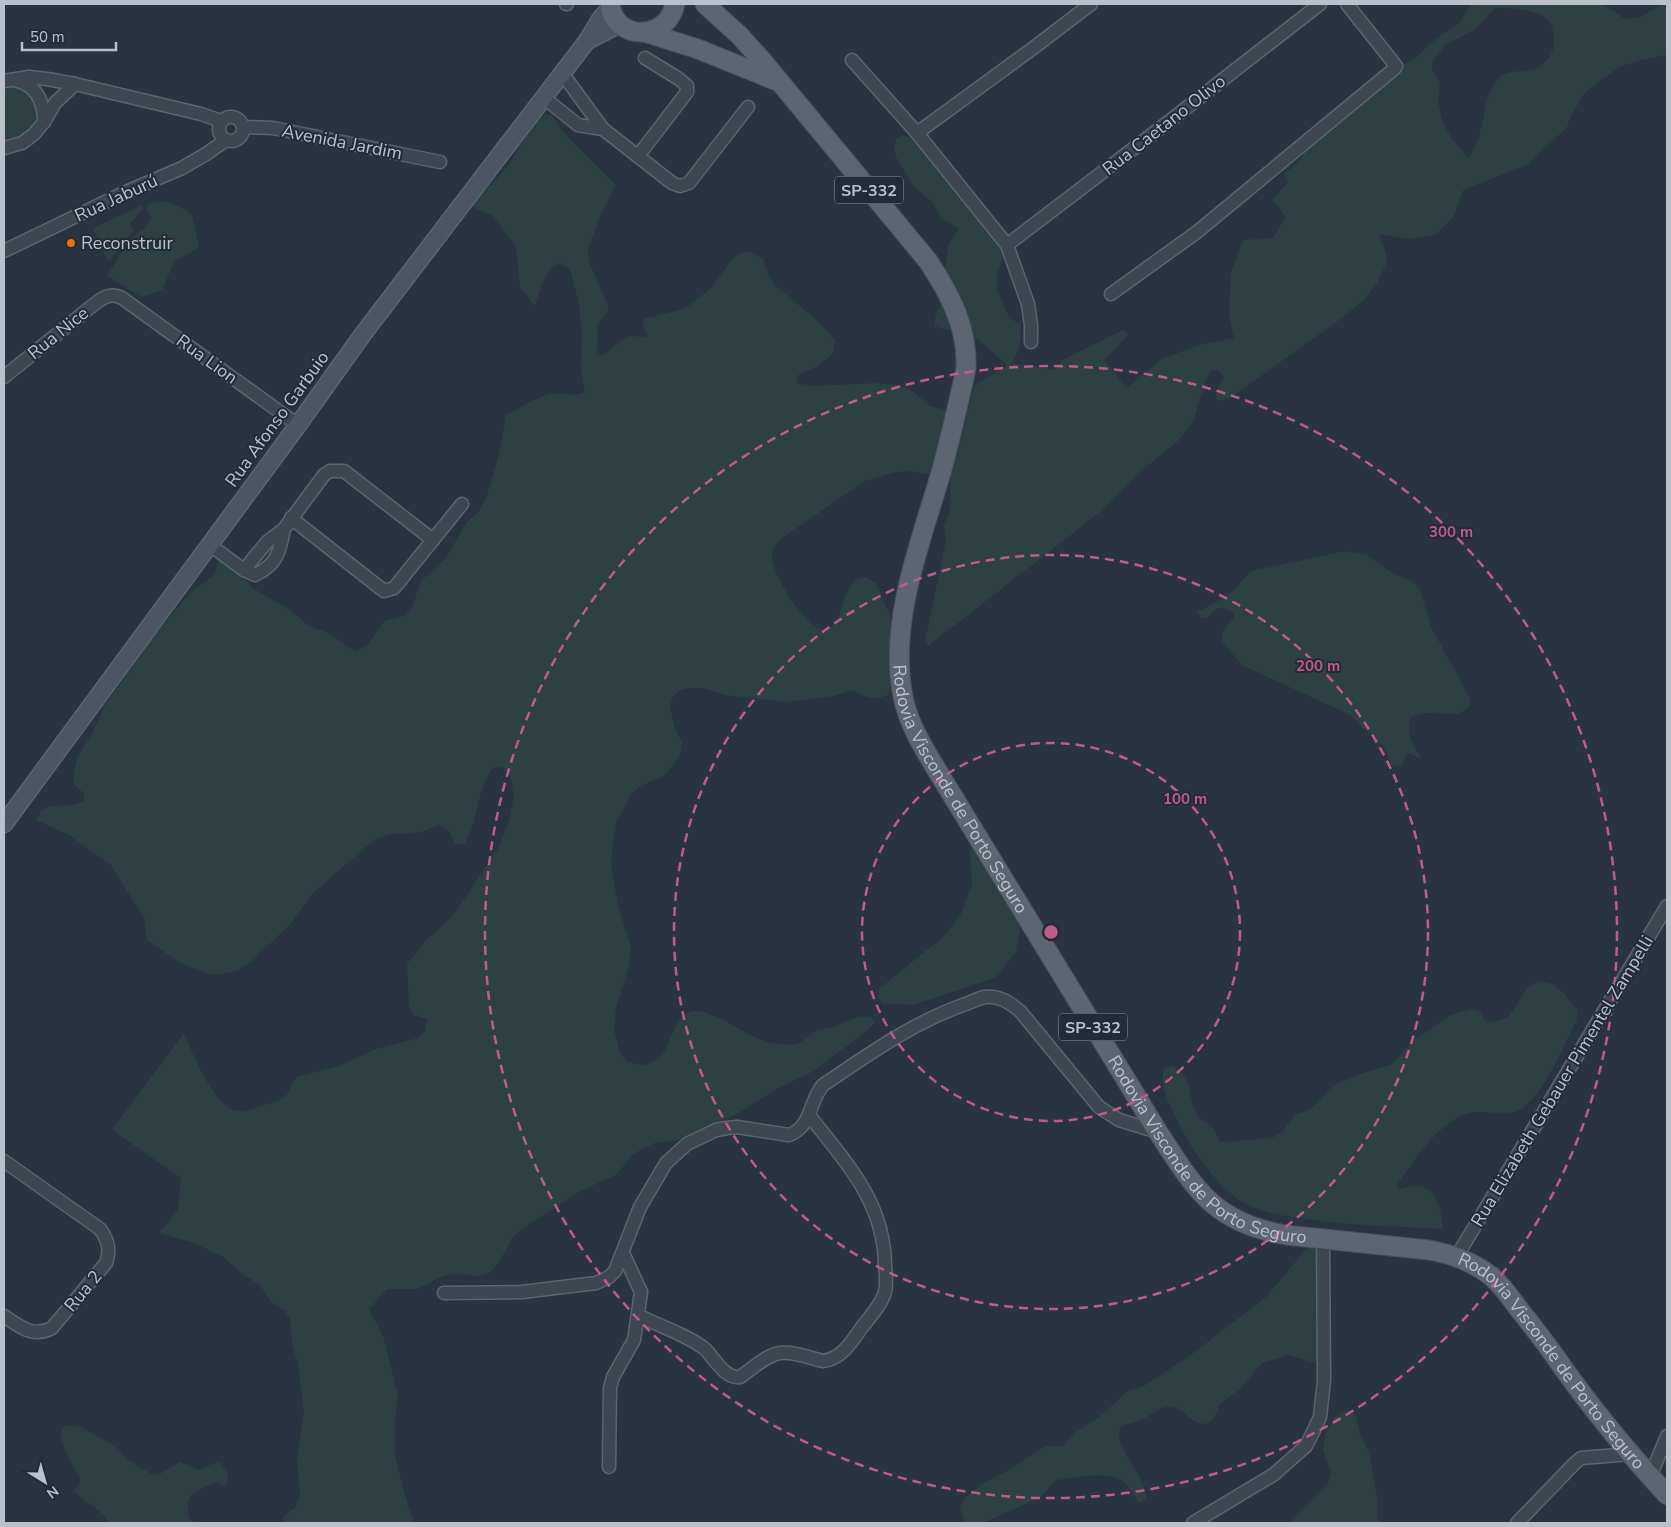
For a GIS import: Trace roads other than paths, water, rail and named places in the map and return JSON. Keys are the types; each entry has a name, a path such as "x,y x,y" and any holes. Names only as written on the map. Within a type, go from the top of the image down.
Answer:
{"main road":[{"path":"644,32 655,30 665,24 672,16 676,4"},
{"name":"Rodovia Visconde de Porto Seguro","path":"705,4 739,35 928,261 946,287 959,318 967,356 966,369 945,460 906,596 898,649 902,693 910,720 940,775 1188,1179 1200,1194 1232,1218 1266,1231 1429,1250 1457,1256 1479,1268 1502,1287 1582,1393 1667,1495"},
{"path":"610,6 620,24"},
{"name":"Rodovia Visconde de Porto Seguro","path":"620,24 636,32 644,32 698,48 780,83"}],"street":[{"path":"917,133 1091,4"},
{"name":"Rua Caetano Olivo","path":"1007,245 1320,4"},
{"path":"1111,294 1196,232 1392,71 1396,66 1347,4"},
{"name":"Rua Afonso Garbuio","path":"7,814 210,545 363,334 544,97 610,6"},
{"name":"Rua Afonso Garbuio","path":"586,41 620,24"},
{"path":"638,156 688,92 687,86 679,79 645,58"},
{"path":"852,60 917,133 1007,245 1028,304 1031,342"},
{"path":"562,73 603,130 672,184 680,186 689,183 748,107"},
{"path":"9,80 28,77 75,84 201,114 221,122"},
{"path":"9,80 23,82 33,89 44,108 44,122"},
{"path":"4,148 22,143 34,134 44,122 55,103 75,84"},
{"path":"544,97 578,125 603,130"},
{"path":"234,117 240,120 243,127 243,133 239,139 232,142 221,137 219,132 221,122 227,118 234,117"},
{"name":"Avenida Jardim","path":"243,127 273,128 440,162"},
{"name":"Rua Jaburú","path":"4,251 126,192 182,168 226,140"},
{"name":"Rua Lion","path":"115,295 122,298 298,425"},
{"name":"Rua Nice","path":"4,378 104,297 115,295"},
{"path":"210,545 244,570 254,575 264,571 280,552 287,524 324,475 330,470 344,471 433,540"},
{"path":"287,524 384,591 394,588 462,504"},
{"name":"Rua Elizabeth Gebauer Pimentel Zampelli","path":"1457,1256 1667,906"},
{"path":"444,1293 522,1292 596,1284 609,1277 615,1271 640,1207 666,1163 687,1144 716,1130 737,1127 789,1135 800,1129 807,1121 816,1095 823,1086 895,1037 942,1012 986,997 1002,999 1011,1003 1020,1011 1098,1107 1119,1120 1158,1132"},
{"path":"638,1316 698,1344 728,1375 736,1378 779,1353 823,1361 847,1349 881,1302 885,1292 885,1246 878,1218 865,1190 809,1114"},
{"name":"Rua 2","path":"4,1161 100,1229 108,1241 109,1256 106,1263 52,1328 43,1332 32,1332 25,1330 4,1316"},
{"path":"1193,1523 1274,1475 1306,1446 1320,1417 1324,1380 1323,1238"},
{"path":"609,1467 610,1388 613,1377 634,1340 641,1292 622,1253"},
{"path":"1650,1476 1667,1436"},
{"path":"1517,1523 1581,1458 1631,1454"}],"place":[{"name":"Reconstruir","path":"71,243"}]}
